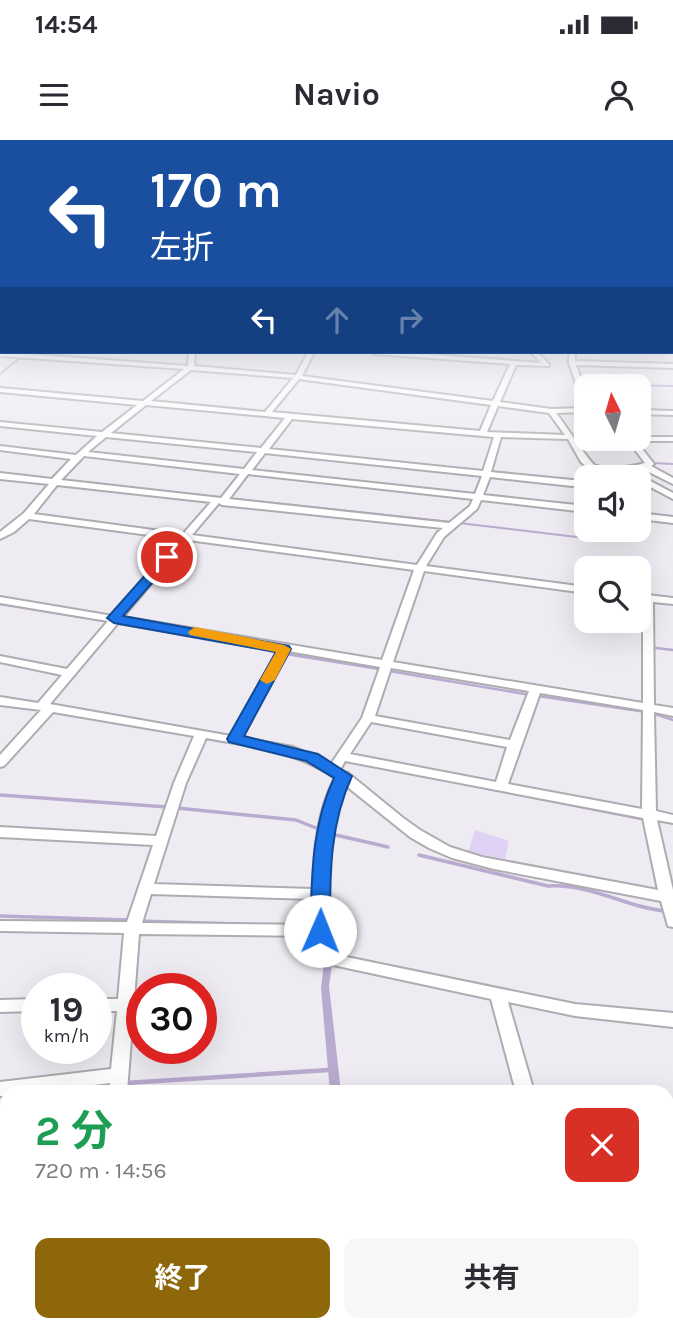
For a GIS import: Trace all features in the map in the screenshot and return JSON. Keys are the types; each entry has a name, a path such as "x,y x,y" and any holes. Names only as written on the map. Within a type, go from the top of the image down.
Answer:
{"street":[{"path":"0,536 15,529 29,516 57,481 104,436 144,401 190,368"},
{"path":"198,368 298,376 551,411 574,411"},
{"path":"268,412 303,368"},
{"path":"483,433 512,368"},
{"path":"0,390 268,412 498,435 572,437"},
{"path":"551,411 590,465"},
{"path":"651,412 673,413"},
{"path":"0,763 111,621 265,451 291,415"},
{"path":"0,424 574,483"},
{"path":"498,435 474,507 432,545 419,568 368,718 343,757 321,854 320,931 325,958 575,1010 673,1020"},
{"path":"651,439 673,439"},
{"path":"0,448 574,508"},
{"path":"641,452 650,464 646,465"},
{"path":"651,471 673,481"},
{"path":"0,476 454,524"},
{"path":"651,485 673,496"},
{"path":"29,516 574,588"},
{"path":"651,517 673,520"},
{"path":"651,598 673,601"},
{"path":"0,600 385,669 650,712 673,712"},
{"path":"0,701 202,733 312,757 338,773 412,832 448,851 671,908 649,816 650,712 646,633"},
{"path":"234,739 283,652"},
{"path":"0,659 69,673"},
{"path":"501,788 534,693"},
{"path":"368,718 514,745"},
{"path":"95,1085 119,1084 134,923 180,783 202,733"},
{"path":"343,757 673,819"},
{"path":"0,832 160,841"},
{"path":"145,889 321,894"},
{"path":"0,926 134,923 320,931"},
{"path":"498,994 523,1085"},
{"path":"0,1006 21,1005"},
{"path":"112,1005 125,1005"}],"shaded area":[{"path":"475,830 509,841 505,859 468,852"},
{"path":"324,963 332,965 329,986 340,1085 329,1085 321,988"}],"waterway":[{"path":"0,374 8,368"},
{"path":"651,386 673,386"},
{"path":"654,463 673,464"},
{"path":"0,473 21,475"},
{"path":"135,488 452,522"},
{"path":"459,523 574,537"},
{"path":"0,604 111,622"},
{"path":"190,635 279,653"},
{"path":"656,648 673,650"},
{"path":"286,654 379,669"},
{"path":"389,671 531,695"},
{"path":"538,696 646,712"},
{"path":"652,713 673,720"},
{"path":"486,788 644,819"},
{"path":"0,795 167,807"},
{"path":"177,808 296,820 321,830"},
{"path":"327,833 388,847"},
{"path":"419,855 548,886 589,891 673,913"},
{"path":"0,916 129,920"},
{"path":"139,921 234,924"},
{"path":"126,1083 329,1070"}],"slow traffic":[{"path":"195,632 284,649 267,680"}],"route":[{"path":"167,557 114,618 284,649 234,739 312,757 343,776 331,802 321,854 320,931"}]}
